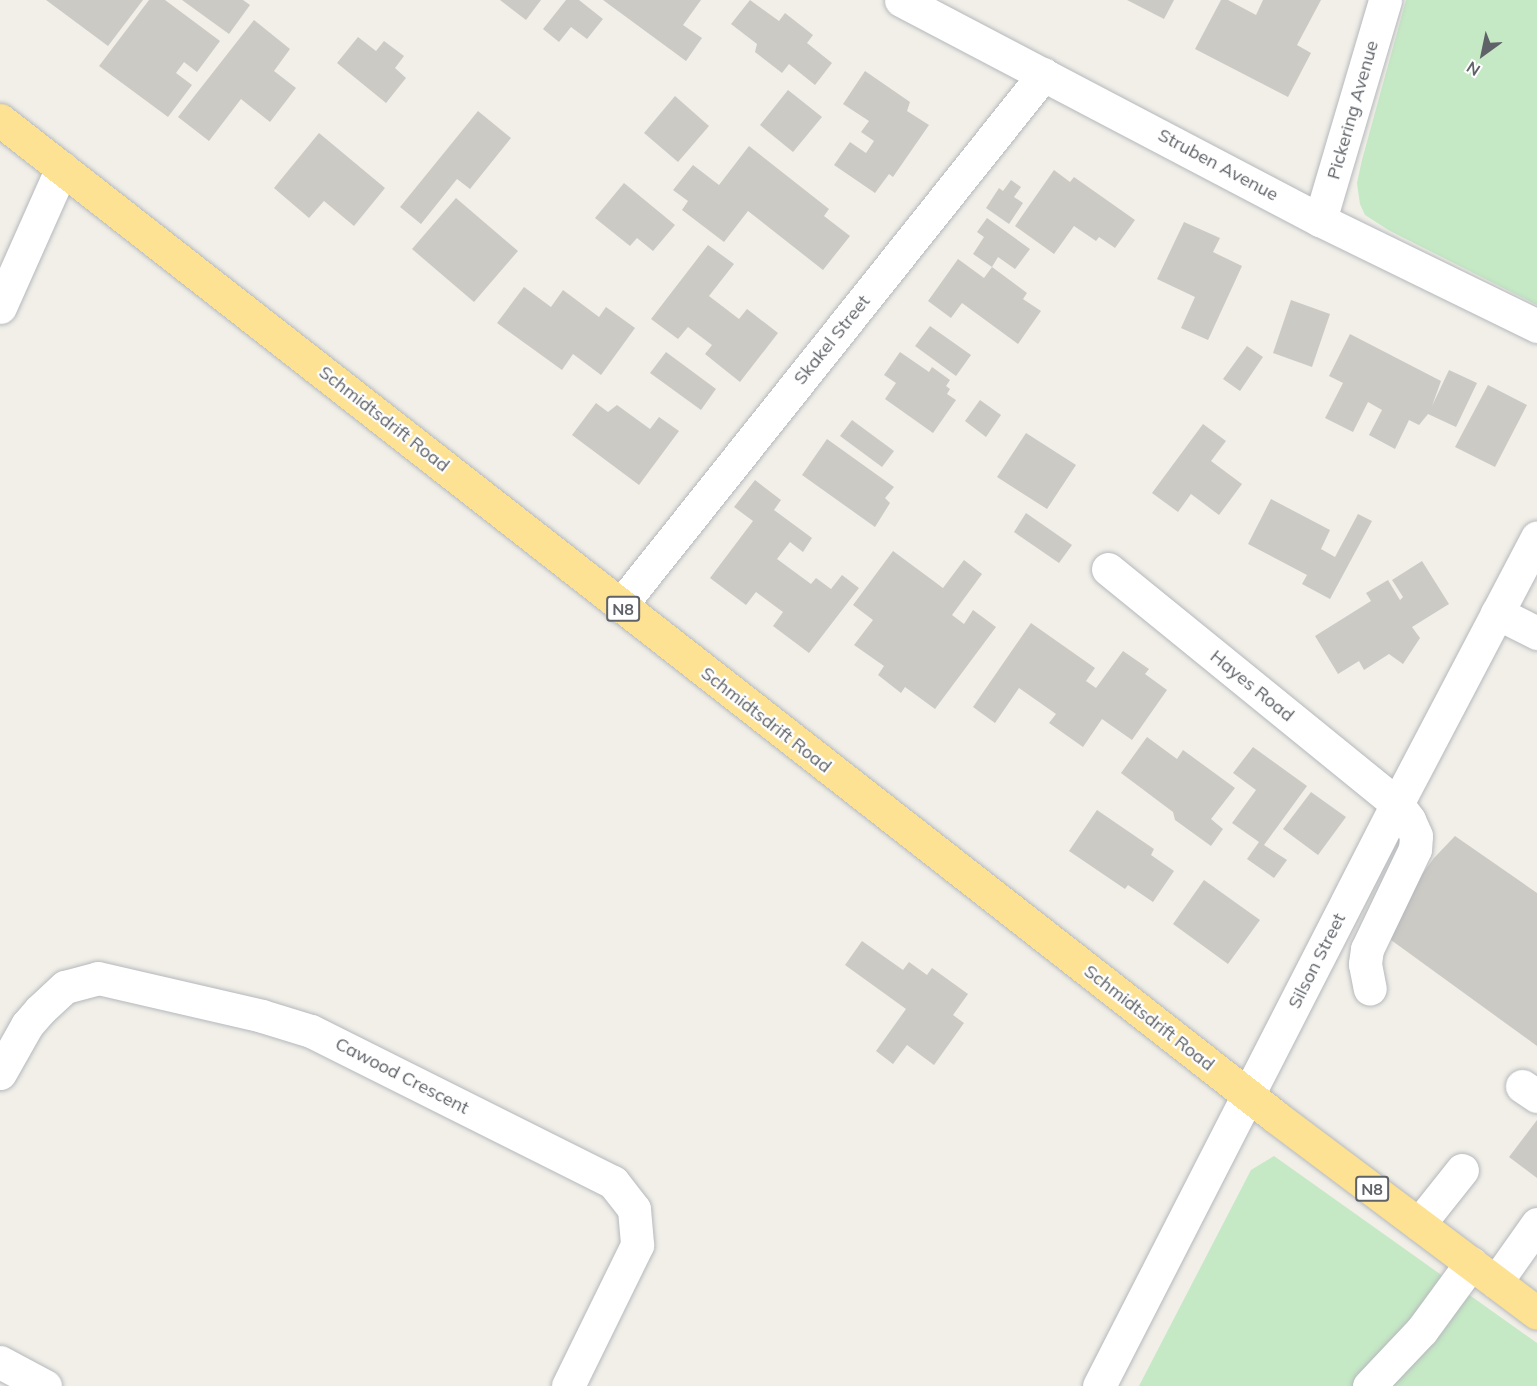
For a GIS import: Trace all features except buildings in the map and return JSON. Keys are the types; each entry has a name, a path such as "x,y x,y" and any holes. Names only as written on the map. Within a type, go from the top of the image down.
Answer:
{"highway":[{"name":"Schmidtsdrift Road","path":"0,120 1249,1095 1537,1313"}],"street":[{"name":"Struben Avenue","path":"901,0 1320,220 1537,326"},
{"name":"Pickering Avenue","path":"1320,220 1385,0"},
{"name":"Skakel Street","path":"620,606 1044,74"},
{"path":"0,307 62,168"},
{"name":"Silson Street","path":"1099,1386 1397,804 1537,537"},
{"name":"Hayes Road","path":"1108,569 1397,804"},
{"path":"1497,613 1537,633"},
{"path":"1370,989 1365,964 1367,949 1416,843 1409,820 1397,804"},
{"name":"Cawood Crescent","path":"0,1073 27,1025 40,1010 65,987 98,978 262,1016 311,1031 613,1182 634,1209 637,1245 568,1386"},
{"path":"1419,1224 1462,1170"},
{"path":"1369,1386 1422,1330 1537,1224"},
{"path":"0,1362 45,1386"}],"green space":[{"path":"1406,0 1537,0 1537,305 1390,231 1365,215 1360,204 1357,183 1362,160"},
{"path":"1274,1156 1537,1343 1537,1386 1139,1386 1251,1170"}]}
